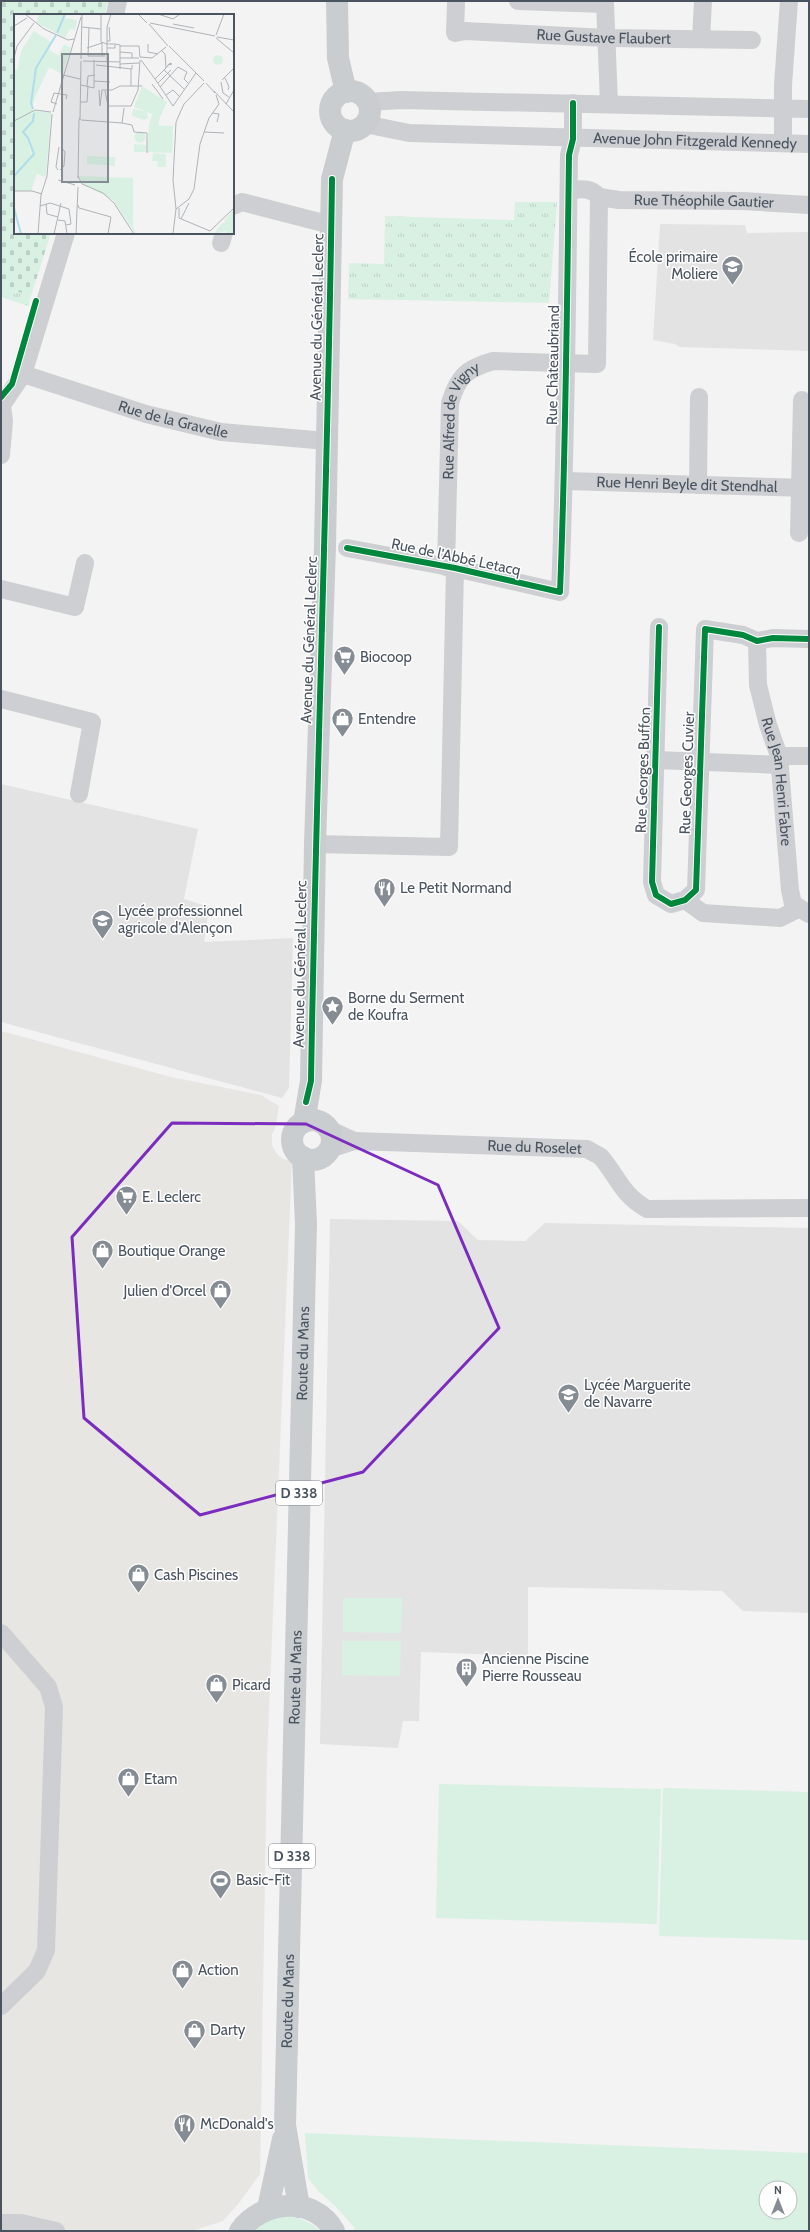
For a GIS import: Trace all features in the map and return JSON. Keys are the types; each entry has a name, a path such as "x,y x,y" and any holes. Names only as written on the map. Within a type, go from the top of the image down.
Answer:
{"main road":[{"path":"337,1 338,58 346,92"},
{"path":"346,92 355,92 363,96 368,102 370,116 355,127 335,124 330,113 336,97 346,92"},
{"name":"Avenue du Général Leclerc","path":"318,1140 311,1082 315,844 327,440 332,178 355,127"},
{"name":"Route du Mans","path":"268,2208 285,2130 306,1224 318,1140"},
{"name":"Route du Mans","path":"285,2130 299,2207"},
{"path":"240,2231 255,2215 268,2208 284,2205 299,2207 317,2214 334,2231"}],"street":[{"path":"115,14 118,1"},
{"name":"Rue Gustave Flaubert","path":"456,1 455,33 465,31 607,38 752,40"},
{"path":"518,1 605,4 609,103"},
{"path":"701,39 703,1"},
{"path":"783,143 782,108 788,1"},
{"path":"368,102 401,100 509,104 609,103 668,106 809,109"},
{"name":"Rue Châteaubriand","path":"560,592 565,481 565,364 568,284 569,155 573,139 573,103"},
{"name":"Avenue John Fitzgerald Kennedy","path":"355,127 409,133 573,139 809,144"},
{"name":"Rue Théophile Gautier","path":"569,190 584,189 595,192 600,197 619,200 742,201 809,205"},
{"name":"Rue Alfred de Vigny","path":"315,844 449,847 450,403 455,386 464,374 479,365 493,361 597,364 600,197"},
{"path":"234,206 242,202 331,225"},
{"path":"1,455 4,421 2,405 23,374 66,234"},
{"name":"Rue de la Gravelle","path":"23,374 146,414 221,432 327,440"},
{"path":"698,485 700,397"},
{"path":"799,533 805,488 802,400"},
{"name":"Rue Henri Beyle dit Stendhal","path":"565,481 805,488"},
{"name":"Rue de l'Abbé Letacq","path":"347,548 450,568 560,592"},
{"path":"1,590 75,607 85,563"},
{"name":"Rue Georges Buffon","path":"659,627 652,882 656,895 703,912 780,918 804,911"},
{"name":"Rue Georges Cuvier","path":"678,902 696,890 705,629 743,635 757,640"},
{"path":"757,640 773,638 809,639"},
{"name":"Rue Jean Henri Fabre","path":"757,640 758,685 768,725 780,761 790,890 793,904 804,911"},
{"path":"1,699 92,722 79,794"},
{"path":"656,760 701,762 780,761 809,756"},
{"name":"Rue du Roselet","path":"318,1140 587,1149 600,1156 618,1183 634,1202 647,1208 809,1208"},
{"path":"1,1634 48,1687 54,1707 46,1950 37,1971 1,2006"},
{"path":"1,2209 21,2223"},
{"path":"1,2223 21,2223 56,2231"}],"highlighted area":[{"path":"172,1123 306,1124 438,1185 499,1328 363,1472 200,1515 84,1418 72,1237"}],"shaded area":[{"name":"École primaire Moliere","path":"660,224 745,225 747,233 809,232 809,351 679,347 675,344 653,340"},
{"name":"Lycée professionnel agricole d'Alençon","path":"1,784 198,829 184,899 209,907 204,942 293,938 289,1088 282,1098 1,1022"},
{"path":"1,1031 171,1077 261,1095 279,1106 275,1129 272,1134 272,1145 277,1154 283,1159 292,1160 267,1758 260,2174 239,2203 223,2221 192,2231 1,2231"},
{"name":"Lycée Marguerite de Navarre","path":"330,1219 458,1221 478,1240 525,1241 545,1223 809,1228 809,1613 743,1611 722,1591 528,1587 528,1656 421,1652 419,1721 403,1721 398,1748 320,1744"}],"green space":[{"path":"1,1 108,1 105,14 14,14 14,234 51,234 31,296 1,287"},
{"path":"515,202 557,202 549,303 348,299 349,263 384,264 385,216 514,220"},
{"path":"1,287 31,296 28,306 1,297"},
{"path":"343,1598 402,1598 401,1633 343,1632"},
{"path":"342,1641 401,1641 400,1676 342,1675"},
{"path":"439,1784 661,1789 657,1924 436,1918"},
{"path":"663,1788 809,1792 809,1940 659,1936"},
{"path":"305,2133 809,2153 809,2231 355,2231 354,2227 334,2205 318,2191 308,2178"},
{"path":"287,2216 305,2220 320,2231 253,2231 271,2219"}],"cycle path":[{"path":"347,548 455,568 560,592 565,429 569,155 573,139 573,103"},
{"path":"306,1102 311,1081 328,405 332,179"},
{"path":"1,397 12,384 36,301"},
{"path":"659,627 652,882 656,895 671,904 685,900 696,890 705,629 743,635 757,641 773,638 809,639"}],"place":[{"name":"École primaire Moliere","path":"733,286"},
{"name":"Biocoop","path":"344,676"},
{"name":"Entendre","path":"342,738"},
{"name":"Le Petit Normand","path":"384,908"},
{"name":"Lycée professionnel agricole d'Alençon","path":"102,940"},
{"name":"Borne du Serment de Koufra","path":"333,1026"},
{"name":"E. Leclerc","path":"127,1216"},
{"name":"Boutique Orange","path":"102,1270"},
{"name":"Julien d'Orcel","path":"221,1310"},
{"name":"Lycée Marguerite de Navarre","path":"568,1414"},
{"name":"Cash Piscines","path":"139,1594"},
{"name":"Ancienne Piscine Pierre Rousseau","path":"466,1688"},
{"name":"Picard","path":"217,1704"},
{"name":"Etam","path":"128,1798"},
{"name":"Basic-Fit","path":"221,1900"},
{"name":"Action","path":"182,1990"},
{"name":"Darty","path":"194,2050"},
{"name":"McDonald's","path":"185,2144"}]}
